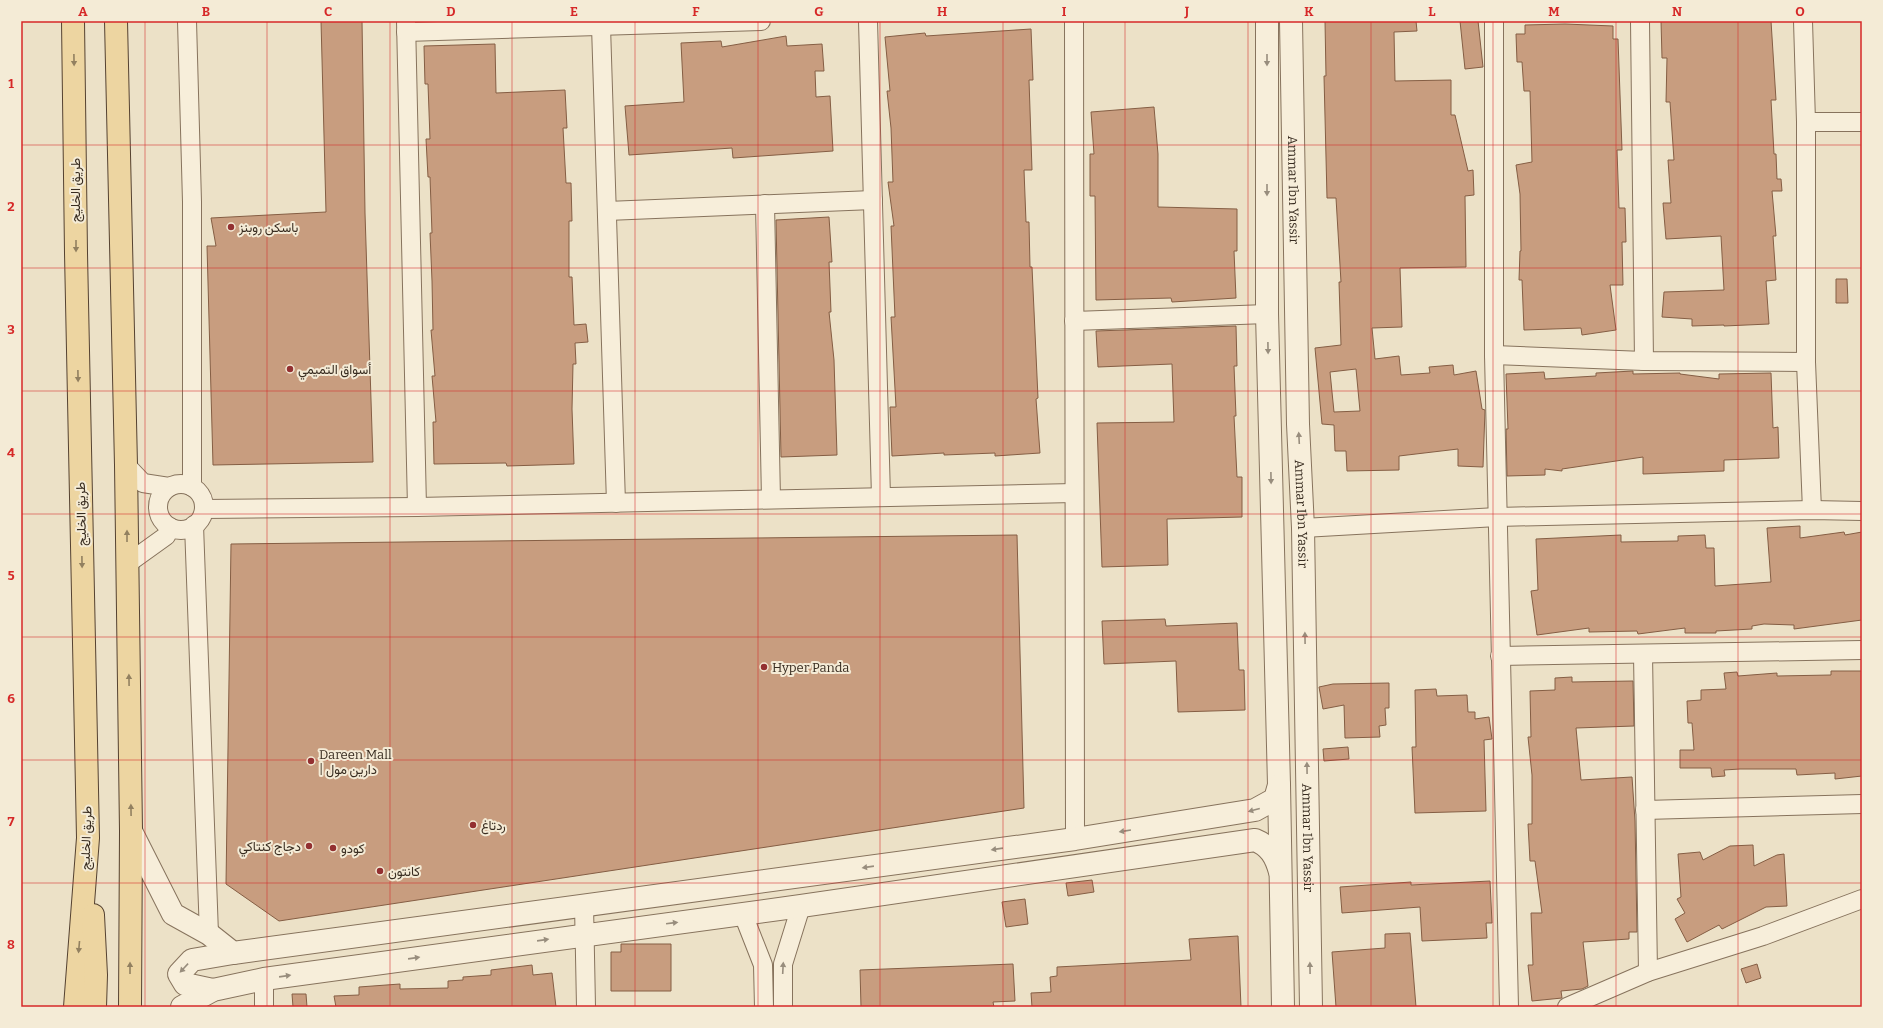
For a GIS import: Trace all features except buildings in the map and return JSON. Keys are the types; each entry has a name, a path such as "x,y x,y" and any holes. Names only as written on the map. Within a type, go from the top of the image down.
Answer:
{"main road":[{"name":"طريق الخليج","path":"73,21 76,253 88,838 75,1007"},
{"path":"116,21 126,465 131,831 130,1007"},
{"path":"88,838 96,967 95,1007"}],"street":[{"path":"187,21 192,202 192,487"},
{"path":"417,507 406,26 601,26 761,21"},
{"path":"868,21 881,497"},
{"path":"1074,21 1075,839"},
{"name":"Ammar Ibn Yassir","path":"1267,21 1267,314 1283,1007"},
{"name":"Ammar Ibn Yassir","path":"1291,21 1298,424 1303,528 1311,1007"},
{"path":"1494,21 1494,355 1508,1007"},
{"path":"1640,21 1644,361"},
{"path":"1803,21 1806,122 1806,362 1812,510"},
{"path":"601,26 616,503"},
{"path":"1806,122 1862,122"},
{"path":"607,211 873,200"},
{"path":"765,204 771,499"},
{"path":"1074,321 1267,314"},
{"path":"1494,355 1644,361 1806,362"},
{"path":"126,465 143,483 169,488"},
{"path":"180,484 192,487 201,496 204,509 202,515 194,525 183,530 170,527 161,518 158,511 160,498 169,488 180,484"},
{"path":"204,509 417,507 1074,493"},
{"path":"1303,528 1497,517 1812,510 1862,511"},
{"path":"194,525 208,934"},
{"path":"127,564 166,536 170,527"},
{"path":"1500,656 1862,650"},
{"path":"1643,654 1648,972"},
{"path":"213,990 186,984 179,974 192,960 233,953 1075,839 1256,810 1275,799 1279,785"},
{"path":"1645,810 1862,804"},
{"path":"131,831 173,914 208,934 233,953"},
{"path":"182,1007 213,990 264,979 585,934 801,906 1255,840 1263,843 1270,850 1277,860 1280,872"},
{"path":"1567,1007 1648,972 1763,936 1862,899"},
{"path":"584,905 586,1007"},
{"path":"783,1007 783,964 801,906"},
{"path":"743,914 763,965 764,1007"},
{"path":"1282,953 1293,1007"},
{"path":"264,979 264,1007"}],"place":[{"name":"باسكن روبنز","path":"231,227"},
{"name":"أسواق التميمي","path":"290,369"},
{"name":"Hyper Panda","path":"764,667"},
{"name":"Dareen Mall | دارين مول","path":"311,761"},
{"name":"ردتاغ","path":"473,825"},
{"name":"دجاج كنتاكي","path":"309,846"},
{"name":"كودو","path":"333,848"},
{"name":"كانتون","path":"380,871"}]}
